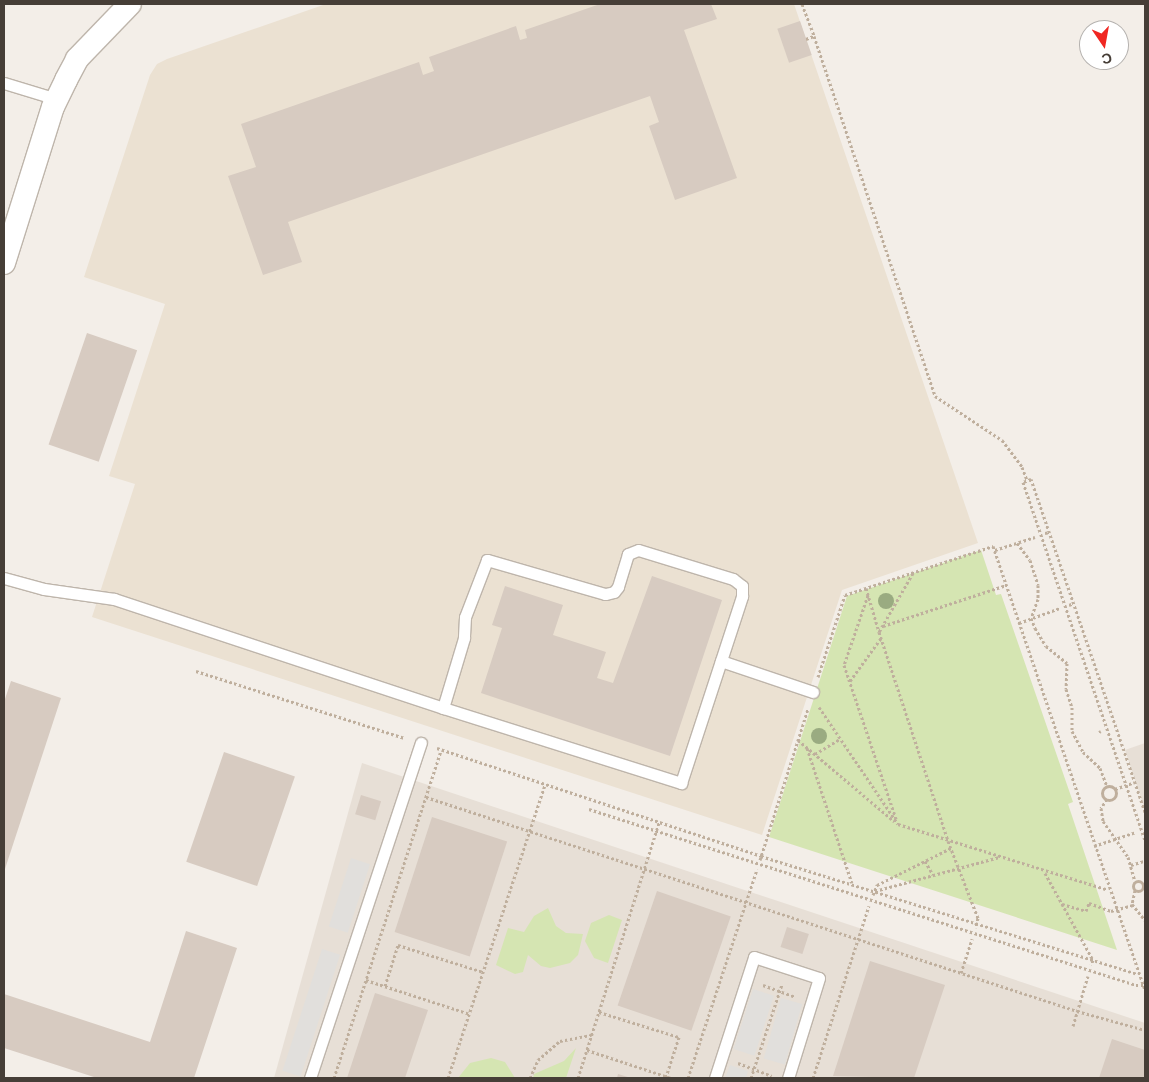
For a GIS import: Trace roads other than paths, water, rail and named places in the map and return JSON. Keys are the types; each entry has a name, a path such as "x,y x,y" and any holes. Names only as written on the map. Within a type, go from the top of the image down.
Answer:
{"street":[{"path":"4,263 57,99 77,58 130,4"}],"lane":[{"path":"4,83 57,99"},
{"path":"4,578 44,589 114,599 443,708 681,783 742,596 742,586 738,582 638,550 628,554 618,587 614,592 605,594 487,560 465,617 464,638 443,708"},
{"path":"721,661 813,695"},
{"path":"310,1078 422,743"},
{"path":"715,1078 754,957 819,978 788,1078"}]}
